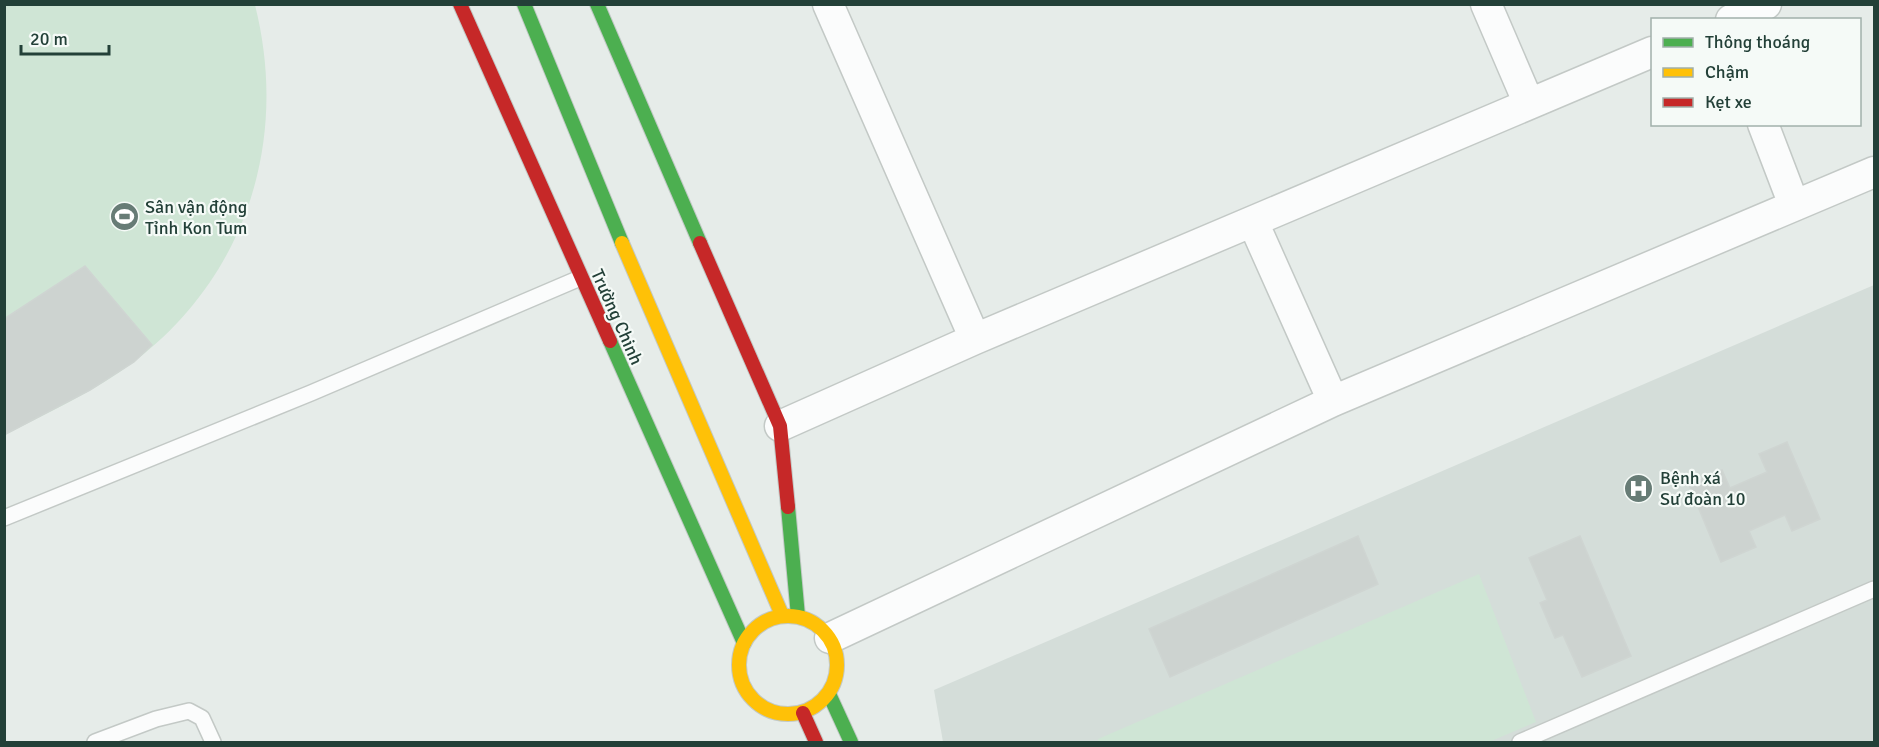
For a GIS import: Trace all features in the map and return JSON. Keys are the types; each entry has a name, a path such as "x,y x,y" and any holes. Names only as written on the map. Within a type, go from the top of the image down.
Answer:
{"street":[{"name":"Trường Chinh","path":"460,4 744,643"},
{"name":"Trường Chinh","path":"524,4 625,251 782,615"},
{"path":"597,4 780,426 798,616"},
{"path":"828,4 975,339"},
{"path":"1486,4 1529,105"},
{"path":"1735,18 1766,4"},
{"path":"780,426 975,339 1651,53"},
{"path":"1764,126 1794,206"},
{"path":"830,638 1333,401 1875,172"},
{"path":"1253,222 1333,401"},
{"path":"782,615 798,616 814,622 830,638 838,663 836,679 829,694 817,705 803,712 786,714 770,711 756,702 746,690 740,675 739,658 744,643 754,630 767,620 782,615"},
{"path":"829,694 851,742"},
{"path":"803,712 816,742"}],"lane":[{"path":"4,518 322,388 580,278"},
{"path":"1520,742 1875,589"},
{"path":"95,742 156,719 189,711 201,718 213,742"}],"shaded area":[{"name":"Bệnh xá Sư đoàn 10","path":"1874,285 1874,742 943,742 934,690"}],"green space":[{"name":"Sân vận động Tỉnh Kon Tum","path":"5,5 255,5 264,56 266,105 262,154 250,201 231,246 206,288 174,327 120,372 88,392 5,435"},
{"path":"1479,574 1536,722 1489,742 1099,742 1098,739"}],"building":[{"path":"85,266 152,345 134,362 90,390 4,435 4,319"},
{"path":"1787,442 1820,519 1792,531 1785,515 1749,531 1756,547 1721,562 1689,485 1722,470 1730,488 1767,472 1759,454"},
{"path":"1358,536 1378,584 1170,677 1149,629"},
{"path":"1580,536 1631,656 1582,677 1563,635 1555,638 1540,603 1547,600 1529,558"}],"traffic: fast":[{"path":"524,4 622,243"},
{"path":"597,4 700,243"},
{"path":"610,341 744,643"},
{"path":"788,507 798,616"},
{"path":"829,694 851,742"}],"traffic: slow":[{"path":"622,243 782,615"},
{"path":"788,616 807,620 823,630 833,646 837,665 833,684 823,700 807,710 788,714 769,710 753,700 743,684 739,665 743,646 753,630 769,620 788,616"}],"traffic: jam":[{"path":"460,4 610,341"},
{"path":"700,243 780,426 788,507"},
{"path":"803,713 816,742"}],"place":[{"name":"Sân vận động Tỉnh Kon Tum","path":"124,217"},
{"name":"Bệnh xá Sư đoàn 10","path":"1639,488"}]}
